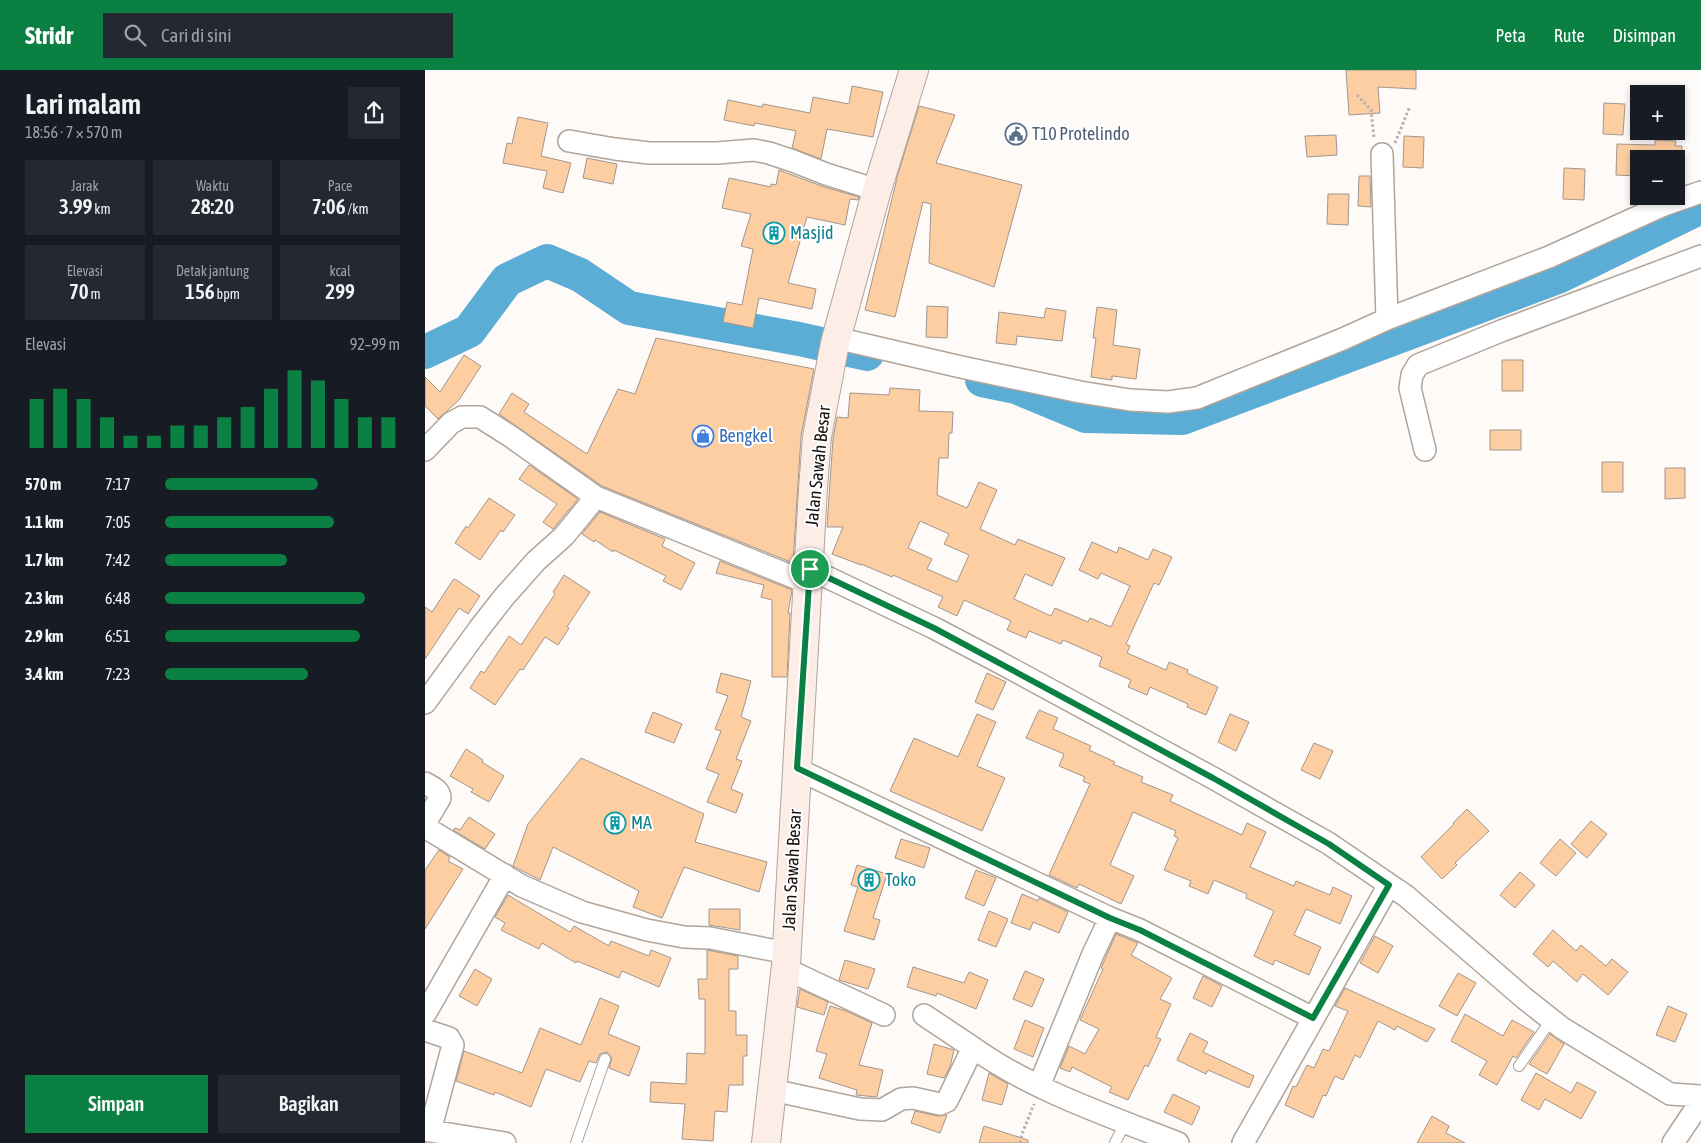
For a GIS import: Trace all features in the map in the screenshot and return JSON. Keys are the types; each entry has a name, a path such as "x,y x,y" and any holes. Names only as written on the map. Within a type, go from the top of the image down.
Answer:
{"main road":[{"name":"Jalan Sawah Besar","path":"766,1143 786,961 817,438 835,340 877,190 914,70"}],"street":[{"path":"569,141 649,153 717,153 754,150 793,160 826,174 877,190"},
{"path":"1382,154 1387,319"},
{"path":"835,340 1080,392 1130,400 1168,402 1197,398 1343,339 1387,319 1549,257 1664,205 1701,192"},
{"path":"1425,450 1410,388 1412,375 1418,365 1501,331 1701,256"},
{"path":"425,450 451,423 462,417 480,417 596,497 809,576 934,628 1213,778 1329,844 1426,912 1551,1020 1604,1055 1670,1094 1701,1096"},
{"path":"425,704 479,628 504,597 536,561 564,536 596,497"},
{"path":"797,768 1110,918 1140,930 1313,1018"},
{"path":"425,784 440,794 440,798 425,823 428,829 522,886 576,910 628,925 675,935 710,938 786,961 884,1015"},
{"path":"425,1014 505,875"},
{"path":"1243,1143 1389,885"},
{"path":"1038,1091 1093,954 1110,918"},
{"path":"924,1015 1038,1091 1178,1143"},
{"path":"425,1030 449,1038 453,1045 428,1130 505,1143"},
{"path":"772,1090 860,1109 882,1110 901,1099 913,1098 940,1104 947,1101 967,1060 971,1047"},
{"path":"1673,1143 1701,1101"}],"lane":[{"path":"1519,1066 1551,1020"},
{"path":"576,1143 605,1059"},
{"path":"1115,1143 1125,1122"}],"path":[{"path":"1357,94 1371,110 1374,143 1377,150 1382,154 1390,152 1393,148 1410,106"},
{"path":"1020,1143 1038,1091"}],"building":[{"path":"1346,70 1416,70 1416,89 1378,87 1380,113 1349,115"},
{"path":"852,86 883,92 873,137 827,129 821,159 792,148 796,131 755,123 754,126 724,120 728,100 762,107 763,104 810,113 813,97 849,104"},
{"path":"1604,103 1625,104 1623,135 1603,134"},
{"path":"919,106 955,115 936,163 1022,185 994,287 929,263 931,204 923,202 895,317 865,310 898,174"},
{"path":"518,117 548,123 541,156 571,163 563,193 543,188 547,171 503,163 507,143 512,144"},
{"path":"1336,135 1337,155 1307,157 1305,136"},
{"path":"1404,136 1424,137 1423,168 1403,167"},
{"path":"1655,140 1676,141 1675,146 1682,146 1682,150 1630,150 1630,176 1616,175 1617,144 1655,145"},
{"path":"587,158 617,164 613,184 583,178"},
{"path":"1564,168 1585,169 1584,200 1563,199"},
{"path":"779,170 821,186 859,197 858,200 850,199 845,225 807,217 788,283 816,289 812,309 759,298 753,328 723,322 727,302 742,305 753,249 741,246 751,214 722,208 729,178 771,187 771,184 776,185"},
{"path":"1359,176 1370,176 1371,207 1358,206"},
{"path":"1328,194 1349,194 1348,225 1327,224"},
{"path":"927,306 948,307 947,338 926,337"},
{"path":"1097,307 1117,310 1113,345 1140,349 1136,379 1112,376 1112,380 1091,377 1096,338 1093,338"},
{"path":"1046,308 1066,311 1062,341 1017,336 1016,345 996,343 999,312 1044,318"},
{"name":"Bengkel","path":"656,338 814,369 801,436 793,563 602,486 499,414 512,393 529,404 524,412 587,454 618,389 635,394"},
{"path":"464,355 481,366 459,400 438,419 425,406 425,377 440,392"},
{"path":"1502,360 1523,360 1523,391 1502,391"},
{"path":"890,388 920,390 919,411 953,412 952,433 949,433 948,458 939,458 937,495 967,508 979,482 997,490 980,529 1015,545 1018,539 1065,558 1052,586 1025,574 1014,599 1051,616 1055,608 1088,622 1090,618 1111,627 1130,586 1101,573 1098,579 1079,570 1092,542 1117,553 1119,547 1148,560 1153,549 1172,557 1159,585 1154,583 1126,644 1130,646 1127,653 1166,670 1169,662 1188,670 1187,673 1218,687 1206,715 1187,707 1188,704 1150,687 1147,695 1128,687 1131,680 1099,666 1102,657 1063,640 1061,644 1029,631 1026,638 1007,630 1011,621 964,600 957,616 938,607 943,597 893,575 892,577 832,554 843,527 827,527 833,439 837,417 848,418 850,393 889,395","holes":["920,521 949,534 944,544 969,555 957,582 927,569 932,559 908,548"]},
{"path":"1490,430 1521,430 1521,450 1490,450"},
{"path":"1602,462 1623,462 1623,492 1602,492"},
{"path":"529,465 578,499 553,529 543,522 557,504 519,479"},
{"path":"1665,468 1685,468 1685,498 1665,499"},
{"path":"489,498 515,515 503,532 501,530 480,560 455,543"},
{"path":"600,512 665,539 662,546 695,563 681,590 663,581 666,576 614,550 613,552 582,534"},
{"path":"720,561 792,590 788,613 790,613 787,677 772,677 772,600 761,597 764,585 716,573"},
{"path":"564,575 590,592 567,627 569,628 558,645 545,637 523,670 520,669 495,705 470,688 481,671 484,673 509,636 521,645 555,594 553,592"},
{"path":"455,579 480,596 468,614 459,608 425,659 425,607 432,612"},
{"path":"721,673 751,681 741,717 751,721 736,759 742,761 731,789 743,794 736,813 707,802 719,774 706,769 721,731 715,729 728,696 716,692"},
{"path":"987,673 1006,682 993,710 975,702"},
{"path":"1039,710 1058,718 1053,729 1091,746 1089,750 1115,762 1113,764 1143,777 1141,782 1173,795 1170,801 1242,835 1247,823 1266,832 1250,867 1294,886 1296,881 1330,895 1333,887 1352,896 1340,924 1306,909 1294,935 1321,947 1309,975 1275,960 1273,965 1254,956 1274,911 1246,898 1247,894 1214,880 1208,894 1189,886 1191,881 1164,870 1178,838 1174,836 1176,831 1133,812 1110,865 1134,876 1121,904 1079,884 1077,888 1049,875 1090,784 1083,781 1085,777 1059,766 1064,754 1026,738"},
{"path":"653,712 682,724 674,743 645,732"},
{"path":"977,714 996,722 977,766 1005,778 982,831 890,791 914,738 958,757"},
{"path":"1230,714 1249,722 1236,751 1218,742"},
{"path":"1314,743 1333,751 1320,779 1301,770"},
{"path":"466,749 504,776 489,802 471,792 473,789 450,776"},
{"name":"MA","path":"581,758 704,814 695,842 767,862 759,892 684,867 662,918 633,907 639,891 553,847 540,880 513,866 528,824"},
{"path":"1467,809 1489,831 1455,863 1457,865 1442,879 1421,857"},
{"path":"469,817 495,834 485,849 453,830 455,828 460,830"},
{"path":"1591,821 1607,834 1587,858 1571,844"},
{"path":"901,839 930,848 924,868 895,858"},
{"path":"1560,839 1576,853 1556,876 1540,863"},
{"path":"439,850 450,857 448,861 463,869 425,929 425,870"},
{"path":"857,865 887,874 873,918 880,920 874,940 844,931 858,887 851,885"},
{"path":"976,870 996,878 984,906 965,898"},
{"path":"1520,872 1535,885 1515,908 1500,895"},
{"path":"1022,894 1038,901 1039,898 1068,912 1059,933 1033,922 1030,930 1011,923"},
{"path":"508,895 570,932 574,926 609,946 611,941 649,956 651,950 671,958 659,987 622,971 619,978 577,961 576,963 542,943 539,949 501,930 505,923 495,917"},
{"path":"709,909 740,909 740,930 709,925"},
{"path":"989,911 1008,919 996,947 978,940"},
{"path":"1553,930 1576,951 1581,945 1606,966 1612,959 1628,972 1608,995 1583,974 1577,982 1553,961 1548,967 1533,954"},
{"path":"1116,934 1138,943 1131,955 1172,978 1160,999 1171,1004 1156,1037 1161,1039 1148,1067 1145,1065 1128,1100 1109,1092 1112,1087 1072,1067 1070,1072 1060,1068 1069,1046 1085,1054 1099,1029 1080,1020 1103,969 1101,968"},
{"path":"1375,936 1393,946 1378,973 1360,963"},
{"path":"707,950 738,956 738,969 729,969 729,1011 736,1011 736,1035 747,1035 747,1056 743,1056 743,1085 729,1085 727,1112 715,1111 713,1141 682,1139 685,1104 650,1102 651,1082 686,1084 687,1053 705,1054 705,999 699,999 698,979 707,979"},
{"path":"845,960 875,969 868,989 839,980"},
{"path":"913,967 964,983 969,972 988,980 976,1009 937,993 936,996 907,987"},
{"path":"475,969 492,979 477,1006 459,996"},
{"path":"1025,971 1044,979 1032,1007 1013,999"},
{"path":"1458,973 1476,983 1457,1016 1439,1006"},
{"path":"1203,976 1222,986 1212,1007 1193,998"},
{"path":"1345,988 1435,1029 1427,1042 1397,1026 1395,1030 1378,1021 1360,1058 1355,1055 1343,1080 1335,1076 1326,1096 1323,1095 1313,1118 1285,1105 1293,1086 1296,1087 1307,1065 1314,1068 1323,1049 1329,1051 1348,1011 1335,1006"},
{"path":"800,989 828,1002 824,1015 797,1007"},
{"path":"600,998 619,1006 608,1034 640,1047 629,1076 609,1068 612,1058 607,1052 600,1054 596,1063 589,1061 580,1082 546,1069 531,1107 495,1092 494,1095 456,1081 464,1051 522,1073 540,1028 581,1045"},
{"path":"830,1006 872,1023 859,1065 883,1070 877,1097 856,1095 857,1090 819,1078 827,1054 816,1051"},
{"path":"1668,1006 1687,1014 1675,1042 1656,1035"},
{"path":"1465,1014 1503,1036 1512,1020 1534,1032 1516,1058 1513,1056 1497,1085 1479,1075 1487,1061 1451,1041"},
{"path":"1025,1020 1044,1028 1033,1057 1014,1049"},
{"path":"1190,1033 1208,1042 1203,1052 1254,1076 1249,1088 1208,1070 1206,1074 1177,1060"},
{"path":"1550,1034 1564,1044 1547,1074 1529,1064"},
{"path":"934,1044 954,1050 950,1067 944,1078 927,1074"},
{"path":"989,1073 1008,1084 1002,1105 982,1100"},
{"path":"1536,1073 1571,1093 1577,1082 1596,1092 1581,1119 1545,1099 1539,1110 1521,1100"},
{"path":"1173,1094 1200,1107 1192,1125 1164,1112"},
{"path":"915,1111 937,1116 947,1115 940,1133 911,1123"},
{"path":"1432,1116 1449,1126 1446,1133 1465,1143 1417,1143"},
{"path":"984,1126 1028,1140 1028,1143 979,1143"}],"waterway":[{"path":"982,380 1016,387 1086,416 1182,418 1560,276 1701,207"},
{"path":"425,352 469,331 507,280 547,261 580,275 629,308 799,339 867,354"}],"place":[{"name":"T10 Protelindo","path":"1016,134"},
{"name":"Masjid","path":"774,233"},
{"name":"Bengkel","path":"703,436"},
{"name":"MA","path":"615,823"},
{"name":"Toko","path":"869,880"}],"route":[{"path":"810,569 934,628 1213,778 1329,844 1389,885 1313,1018 1140,930 1110,918 797,768 810,569"}]}
